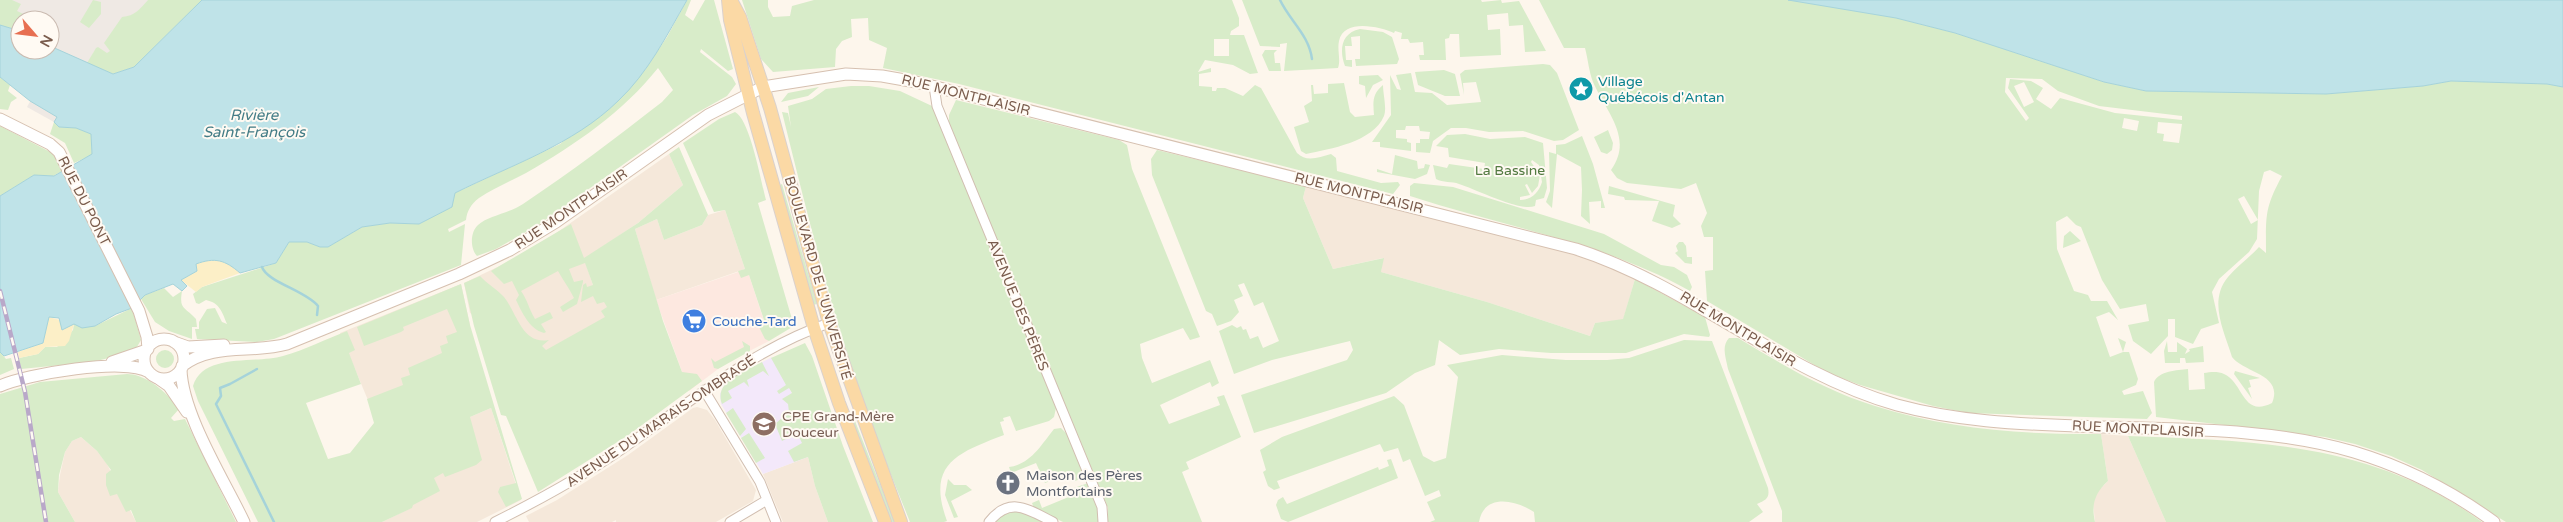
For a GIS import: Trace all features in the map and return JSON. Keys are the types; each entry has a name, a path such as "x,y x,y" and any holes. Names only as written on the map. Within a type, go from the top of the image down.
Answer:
{"main road":[{"name":"BOULEVARD DE L'UNIVERSITÉ","path":"730,0 740,17 763,87 829,322 901,522"},
{"name":"BOULEVARD DE L'UNIVERSITÉ","path":"730,0 730,20 814,328 842,412 885,522"}],"street":[{"name":"RUE MONTPLAISIR","path":"170,341 188,348 216,344 261,350 287,344 496,257 556,222 708,114 763,87 850,74 882,76 934,86 1351,190 1593,254 1624,266 1668,288 1810,371 1847,388 1897,405 1941,415 1994,422 2240,434 2312,442 2354,452 2393,466 2449,494 2494,522"},
{"name":"AVENUE DES PÈRES","path":"934,86 937,106 1102,507 1103,522"},
{"name":"RUE DU PONT","path":"0,119 50,144 63,158 139,311"},
{"path":"139,311 156,333 170,341 183,355 184,391 198,428 244,522"},
{"path":"139,311 147,337 145,362 149,372"},
{"name":"AVENUE DU MARAIS-OMBRAGÉ","path":"495,522 582,474 628,445 738,367 829,322"},
{"path":"0,386 34,376 81,369 123,359 147,349 155,342 170,341"},
{"name":"RUE MONTPLAISIR","path":"182,368 206,353 243,349"},
{"path":"81,369 132,366 149,372 172,390 198,428"},
{"path":"160,379 172,377 182,368"},
{"path":"704,390 760,482 776,522"},
{"path":"730,522 767,500"},
{"path":"989,522 996,514 1013,506 1027,508 1053,522"}],"shaded area":[{"path":"0,0 163,0 110,55 94,52 54,122 27,107 53,60 60,60 60,10 10,10 10,28 0,25"},
{"path":"669,154 683,185 638,223 584,259 593,285 610,279 611,317 547,352 470,313 464,283 516,258 549,238"},
{"path":"1306,186 1573,253 1597,261 1635,279 1623,320 1595,323 1590,336 1487,302 1381,272 1383,258 1333,269 1303,198"},
{"path":"725,210 745,269 656,300 635,229 657,219 664,240 702,225 708,215"},
{"path":"747,269 764,321 758,323 769,341 726,363 689,391 656,300"},
{"path":"461,284 470,325 436,375 370,405 340,333"},
{"name":"CPE Grand-Mère Douceur","path":"772,357 795,399 808,457 763,474 721,404 720,394 724,385 731,379"},
{"path":"697,407 707,410 715,420 756,490 753,501 716,522 616,522 616,520 612,522 529,522 526,516 557,500 628,455"},
{"path":"491,408 521,500 477,522 382,522 411,508 418,490 470,417"},
{"path":"2101,434 2128,436 2166,522 2095,522 2093,502 2098,491 2108,481"},
{"path":"81,437 97,451 107,464 136,522 75,522 58,492 65,452 72,441"},
{"path":"808,457 815,486 828,522 783,522 763,474"}],"green space":[{"path":"0,0 12,0 21,4 18,10 10,10 10,28 0,25"},
{"path":"93,0 101,2 101,14 89,28 80,22"},
{"path":"148,0 202,0 134,67 113,74 87,63 96,48 98,47 107,53 110,51 104,43 122,17 134,14"},
{"path":"687,0 691,0 685,15 693,21 705,0 714,0 733,69 728,71 701,49 700,52 732,77 736,84 727,96 693,115 538,225 496,249 477,256 473,249 472,240 473,232 478,225 487,219 523,204 594,154 662,102 673,90 658,68 630,99 614,113 580,139 544,162 479,198 468,211 466,220 448,229 449,232 465,224 461,265 274,339 257,342 197,339 195,329 199,329 199,322 207,309 215,308 222,322 227,324 220,309 214,303 206,300 199,304 196,303 193,294 202,287 276,263 289,242 307,242 320,247 328,247 362,227 390,223 419,224 451,207 455,193 560,144 645,70 667,37"},
{"path":"742,0 768,0 768,7 773,17 790,16 792,6 814,0 1232,0 1239,18 1239,26 1231,31 1230,35 1244,35 1258,73 1250,74 1233,65 1205,60 1198,72 1211,68 1211,72 1199,74 1199,86 1212,87 1212,91 1216,91 1217,88 1225,88 1243,96 1255,85 1261,88 1297,153 1301,156 1309,159 1331,154 1336,158 1337,171 1381,183 1398,182 1400,185 1393,194 959,84 883,68 887,48 869,40 868,18 851,19 852,37 842,41 836,49 835,67 773,72 761,59","holes":["1214,39 1229,39 1229,56 1214,56"]},
{"path":"1242,0 1481,0 1482,2 1501,0 1502,3 1519,1 1546,51 1525,52 1523,25 1509,26 1508,13 1487,15 1488,30 1500,29 1501,55 1460,57 1459,34 1450,34 1449,38 1445,39 1446,60 1420,60 1419,55 1424,55 1423,42 1410,43 1408,39 1401,39 1402,33 1363,26 1348,29 1342,34 1339,41 1338,68 1284,71 1287,43 1280,44 1280,47 1260,46"},
{"path":"1539,0 1788,0 1896,18 1955,33 2104,82 2146,91 2326,94 2423,86 2451,81 2547,84 2563,87 2563,522 2506,522 2422,470 2391,456 2355,444 2325,437 2156,417 2154,382 2156,378 2164,373 2179,370 2188,369 2189,390 2205,389 2204,373 2219,372 2231,378 2249,403 2255,406 2262,406 2272,403 2273,386 2268,380 2232,357 2222,327 2218,306 2222,286 2228,277 2259,247 2266,253 2267,213 2282,176 2270,170 2264,172 2259,191 2258,220 2257,239 2249,252 2219,279 2212,292 2219,323 2201,329 2193,344 2175,337 2175,319 2168,319 2168,336 2151,354 2133,341 2128,325 2149,321 2146,304 2120,309 2102,280 2081,227 2076,225 2067,216 2056,222 2057,249 2074,291 2088,295 2091,301 2107,301 2118,320 2109,312 2096,317 2110,357 2123,352 2129,352 2138,379 2136,385 2122,391 2124,395 2143,391 2152,413 2147,419 1968,413 1933,406 1860,385 1826,372 1707,301 1705,271 1713,270 1713,237 1704,237 1701,226 1707,213 1696,183 1681,189 1627,183 1617,178 1611,170 1620,147 1619,136 1593,82 1585,48 1564,48","holes":["2006,78 2042,79 2058,91 2099,106 2182,116 2182,120 2115,113 2060,98 2051,109 2036,99 2043,88 2031,81 2010,79 2008,88 2029,118 2026,121 2005,92","2024,82 2034,102 2024,107 2014,86","2124,118 2139,121 2137,131 2122,128","2158,122 2182,124 2179,143 2163,141 2164,134 2157,133","2244,196 2258,220 2251,224 2238,199"]},
{"path":"1360,29 1383,32 1392,37 1399,59 1397,64 1356,66 1355,59 1360,59 1360,36 1351,37 1352,46 1345,46 1346,60 1352,60 1352,67 1345,66 1342,48 1345,38"},
{"path":"1265,50 1277,50 1274,53 1275,63 1280,63 1281,71 1269,71 1262,55"},
{"path":"1550,65 1557,73 1579,130 1563,140 1554,141 1523,131 1489,132 1466,128 1451,128 1433,141 1430,153 1416,152 1416,143 1420,143 1420,139 1429,139 1430,132 1420,131 1419,126 1406,126 1405,130 1396,130 1396,138 1407,139 1407,142 1411,143 1411,151 1380,147 1380,142 1372,142 1391,115 1390,75 1397,89 1401,90 1396,75 1411,73 1415,92 1432,93 1447,105 1481,102 1476,82 1463,83 1464,95 1460,74 1465,70"},
{"path":"1444,70 1455,74 1460,96 1445,96 1418,85 1415,72"},
{"path":"1378,75 1383,80 1373,85 1366,98 1365,86 1359,84 1359,76"},
{"path":"0,77 10,85 8,91 17,98 11,102 8,110 0,109"},
{"path":"1344,83 1350,112 1355,117 1374,115 1374,98 1383,85 1384,116 1371,132 1361,138 1338,147 1306,154 1301,151 1294,127 1309,122 1304,106 1312,101 1311,85 1313,85 1314,94 1328,93 1328,84"},
{"path":"869,86 900,91 932,106 1056,408 1054,417 1049,421 1016,431 1010,416 1003,418 1004,421 1000,422 1004,435 972,448 950,463 943,473 940,486 941,502 947,521 944,522 910,522 885,460 861,397 838,324 782,112 788,113 791,127 788,106 812,99 826,89"},
{"path":"819,87 808,96 781,102 788,93"},
{"path":"956,100 1119,140 1127,145 1132,169 1200,337 1190,340 1183,328 1140,344 1142,358 1152,383 1210,360 1219,383 1212,387 1210,382 1160,405 1169,424 1220,405 1217,397 1224,395 1241,437 1186,462 1189,469 1182,472 1202,522 1108,522 1108,508 949,124 949,115"},
{"path":"735,112 745,126 754,152 766,200 758,203 794,326 769,341 765,339 757,323 764,320 749,275 741,278 738,271 745,269 725,210 714,212 683,143 719,119"},
{"path":"54,122 59,127 76,128 91,134 92,155 74,163 65,143 50,134"},
{"path":"0,126 56,155 64,170 53,176 34,175 0,196"},
{"path":"1608,130 1613,143 1612,150 1607,154 1601,152 1594,137"},
{"name":"La Bassine","path":"1465,134 1490,139 1525,137 1543,143 1547,188 1544,198 1536,200 1535,206 1519,206 1456,183 1436,179 1433,165 1447,168 1449,164 1484,169 1485,163 1449,157 1448,148 1436,146 1447,135","holes":["1532,160 1539,165 1542,182 1539,189 1531,197 1520,200 1520,197 1530,195 1525,185 1527,184 1532,193 1538,186 1540,175 1531,162"]},
{"path":"1582,136 1593,164 1605,208 1601,208 1601,201 1589,202 1590,224 1581,216 1581,167 1557,154 1552,208 1546,202 1550,191 1549,152 1556,154 1556,145 1565,144"},
{"path":"679,147 708,215 702,225 664,240 657,219 635,229 663,321 682,372 697,374 702,381 627,436 538,492 506,416 501,415 474,326 464,283 480,276 504,297 526,333 532,338 549,340 542,346 546,350 605,317 601,311 607,307 604,302 597,304 593,296 581,302 583,285 586,283 587,287 593,285 585,263 569,269 574,282 583,280 583,282 577,304 563,312 560,307 574,298 558,271 521,291 535,319 550,312 553,318 541,324 546,332 544,333 534,328 524,315 516,300 519,295 512,281 504,284 491,271 571,224 584,258 638,223 683,185 669,154"},
{"path":"1157,150 1306,186 1303,198 1333,269 1384,258 1381,272 1487,302 1590,336 1595,323 1623,319 1635,279 1705,317 1710,335 1709,337 1684,334 1626,353 1551,353 1499,349 1460,355 1439,340 1435,365 1415,373 1386,393 1254,433 1241,395 1347,360 1353,350 1350,341 1272,360 1234,374 1219,331 1232,325 1237,328 1241,326 1243,330 1246,329 1250,339 1258,336 1263,348 1279,341 1263,302 1254,306 1244,283 1238,285 1243,296 1234,300 1239,312 1231,321 1217,326 1212,314 1206,311 1152,175 1151,159"},
{"path":"1395,155 1417,161 1418,169 1424,168 1425,164 1430,165 1427,174 1415,179 1377,172 1377,169 1392,174"},
{"path":"1414,183 1453,187 1604,234 1661,265 1674,267 1687,275 1692,287 1690,291 1657,274 1588,248 1410,196 1410,186"},
{"path":"782,184 817,304 813,305 780,185"},
{"path":"1609,186 1675,205 1673,216 1681,224 1672,228 1652,221 1659,201 1625,200 1624,197 1608,194"},
{"path":"2070,231 2081,241 2063,248 2064,236"},
{"path":"1679,242 1683,242 1686,246 1687,257 1692,257 1692,264 1685,263 1675,253 1678,251 1676,246"},
{"path":"461,284 470,325 522,499 506,507 498,492 500,487 516,483 491,408 470,417 482,460 476,465 445,477 443,473 434,478 440,491 413,505 412,508 382,522 258,522 198,401 193,386 199,375 208,368 232,361 283,356 347,331 355,350 349,353 361,384 306,403 328,459 350,453 374,423 367,399 403,385 401,378 410,375 408,368 442,353 440,346 448,343 446,336 457,332 447,309 403,327 404,330 401,332 364,346 357,327"},
{"path":"164,288 173,297 182,291 182,305 196,319 197,327 192,327 192,339 169,331 155,322 141,299 145,295"},
{"path":"132,308 141,340 134,352 92,362 21,369 19,358 38,354 45,347 57,347 73,330 74,324 95,326"},
{"path":"1729,338 1738,338 1787,367 1839,393 1903,414 1959,425 2015,432 2101,434 2108,481 2095,499 2095,522 1782,522 1782,511 1728,369 1725,345"},
{"path":"2118,338 2126,342 2123,352"},
{"path":"1684,340 1712,341 1768,488 1767,498 1757,504 1763,512 1749,522 1535,522 1534,512 1519,504 1502,502 1494,503 1487,507 1482,513 1479,522 1430,522 1435,520 1427,502 1441,496 1439,490 1425,496 1410,459 1403,462 1398,448 1384,452 1380,444 1277,481 1280,488 1274,490 1268,486 1263,472 1266,470 1260,450 1282,437 1394,396 1404,405 1423,456 1434,462 1446,458 1458,377 1447,365 1502,355 1566,360 1629,358"},
{"path":"742,341 750,346 750,351 718,369 714,368 711,358 715,362 744,347"},
{"path":"2167,341 2168,352 2177,352 2177,342 2187,349 2185,354 2190,351 2189,349 2203,346 2204,362 2186,363 2185,358 2180,358 2180,363 2165,363 2164,351"},
{"path":"805,343 812,356 843,446 873,522 828,522 815,486 808,457 794,462 788,451 802,443 797,433 782,441 775,424 789,412 788,404 782,399 792,393 789,388 779,394 777,391 786,385 771,358"},
{"path":"165,350 173,355 174,359 169,367 165,368 157,363 156,359 161,351"},
{"path":"0,352 6,359 11,358 14,369 0,375"},
{"path":"762,362 769,376 763,371 747,380 749,387 744,382 728,391 732,398 722,404 720,396 726,383 740,373"},
{"path":"2235,371 2260,378 2249,380 2251,387 2248,388 2252,399 2234,374"},
{"path":"127,374 145,379 162,390 171,399 174,398 179,409 171,418 174,421 185,419 236,522 136,522 131,510 126,512 117,494 110,496 106,485 106,474 111,470 97,451 81,437 72,441 65,452 59,475 58,492 75,522 0,522 0,394 40,382"},
{"path":"733,408 746,429 740,436 726,413"},
{"path":"853,416 895,522 890,522 849,417"},
{"path":"1061,428 1067,434 1086,477 1072,482 1069,474 1045,483 1036,463 1011,473 1009,467 1029,458 1054,429"},
{"path":"749,433 765,458 756,463 741,438"},
{"path":"2128,436 2267,444 2312,451 2356,461 2399,476 2441,496 2482,522 2166,522"},
{"path":"1391,459 1398,478 1288,522 1281,519 1276,505 1278,500 1283,497 1287,504 1378,467 1379,470 1389,466 1387,460"},
{"path":"948,479 954,485 966,485 972,490 951,501 958,517 954,518 945,495"},
{"path":"1088,483 1097,504 1099,522 1063,522 1034,508 1032,503 1039,500 1042,508 1076,494 1074,488"},
{"path":"1010,511 1023,511 1044,522 992,522 1001,514"}],"sand":[{"path":"208,259 226,261 240,273 202,287 196,292 181,280 197,271 196,264"},
{"path":"49,317 74,324 69,341 65,346 45,347 38,354 19,358 18,352 43,343"}],"water":[{"name":"Rivière Saint-François","path":"202,0 687,0 648,66 618,101 581,130 561,142 455,193 452,207 419,224 390,223 362,227 328,247 320,247 307,242 289,242 276,263 240,273 220,261 214,260 196,264 197,271 181,280 187,286 182,291 173,284 145,295 132,308 116,314 95,326 82,328 74,324 62,330 59,318 49,317 43,343 4,356 0,352 0,196 34,175 54,176 92,154 91,134 76,128 59,127 54,122 57,117 30,101 0,77 0,25 10,28 10,60 60,60 60,50 113,74 134,67"},
{"path":"1788,0 2563,0 2563,87 2547,84 2451,81 2423,86 2326,94 2146,91 2104,82 1955,33 1896,18"}],"waterway":[{"path":"1280,0 1303,35 1312,59"},
{"path":"262,267 271,277 305,296 318,306 317,315"},
{"path":"257,369 220,388 221,396 216,404 274,522"}],"railway":[{"path":"0,291 25,392 46,522"}],"place":[{"name":"Village Québécois d'Antan","path":"1581,89"},
{"name":"Couche-Tard","path":"694,321"},
{"name":"CPE Grand-Mère Douceur","path":"764,424"},
{"name":"Maison des Pères Montfortains","path":"1008,483"}]}
